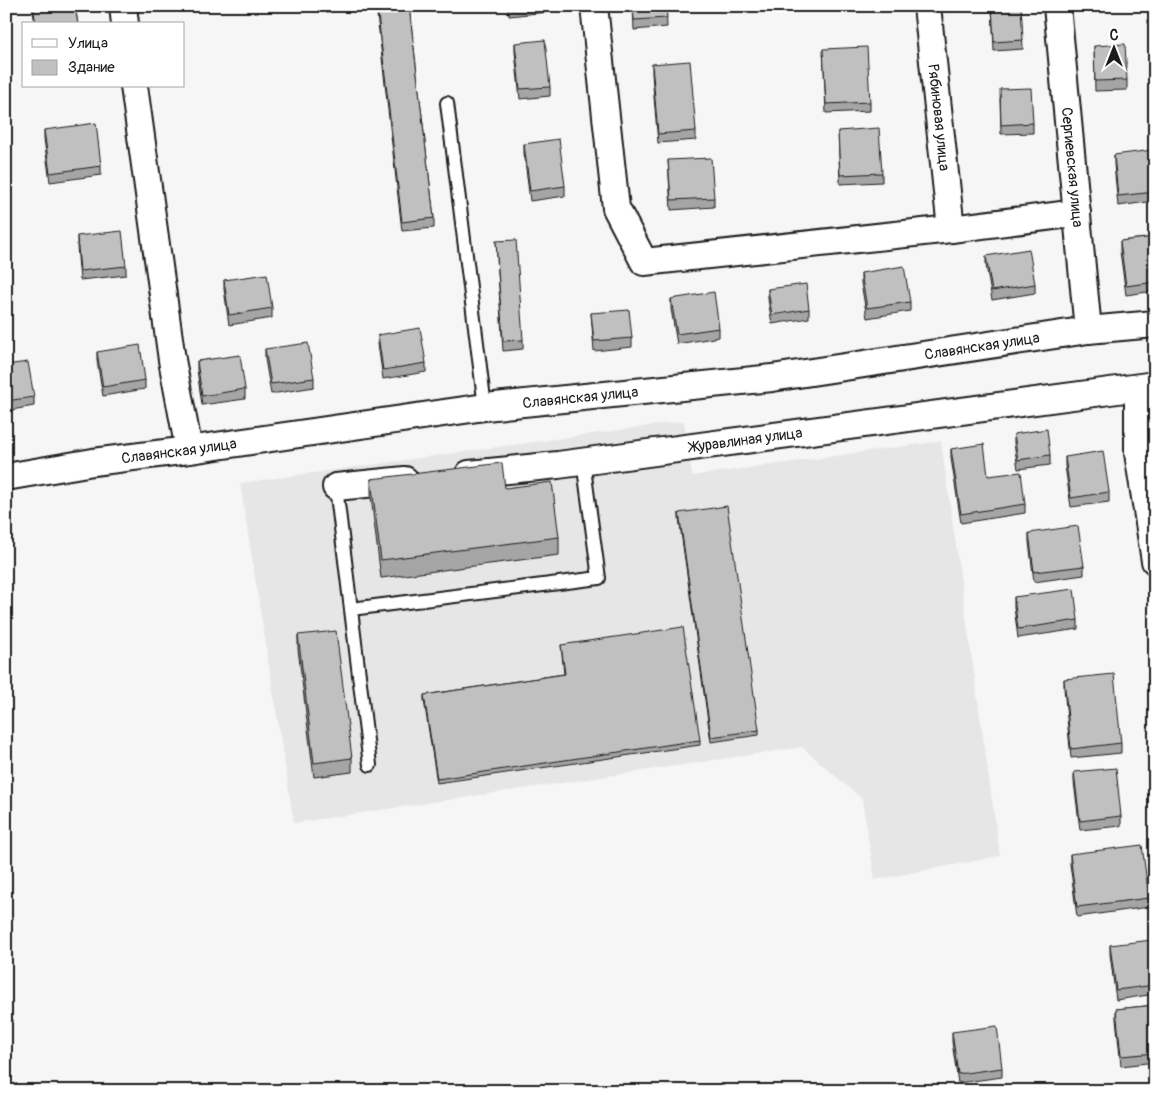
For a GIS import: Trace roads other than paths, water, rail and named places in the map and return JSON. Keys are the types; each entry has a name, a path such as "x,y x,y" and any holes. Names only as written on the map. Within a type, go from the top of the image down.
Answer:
{"street":[{"path":"124,6 126,22"},
{"path":"594,6 616,208 644,262 951,229 1077,213"},
{"name":"Рябиновая улица","path":"927,6 951,229"},
{"name":"Сергиевская улица","path":"1057,6 1088,330"},
{"path":"134,88 172,360 189,450"},
{"name":"Славянская улица","path":"6,477 93,462 485,407 772,378 1088,330 1155,324"},
{"path":"1146,386 1138,453 1155,561"},
{"name":"Журавлиная улица","path":"336,488 584,461 1146,386"}],"lane":[{"path":"447,103 485,407"},
{"path":"351,609 599,578 584,461"},
{"path":"336,488 370,765"}]}
